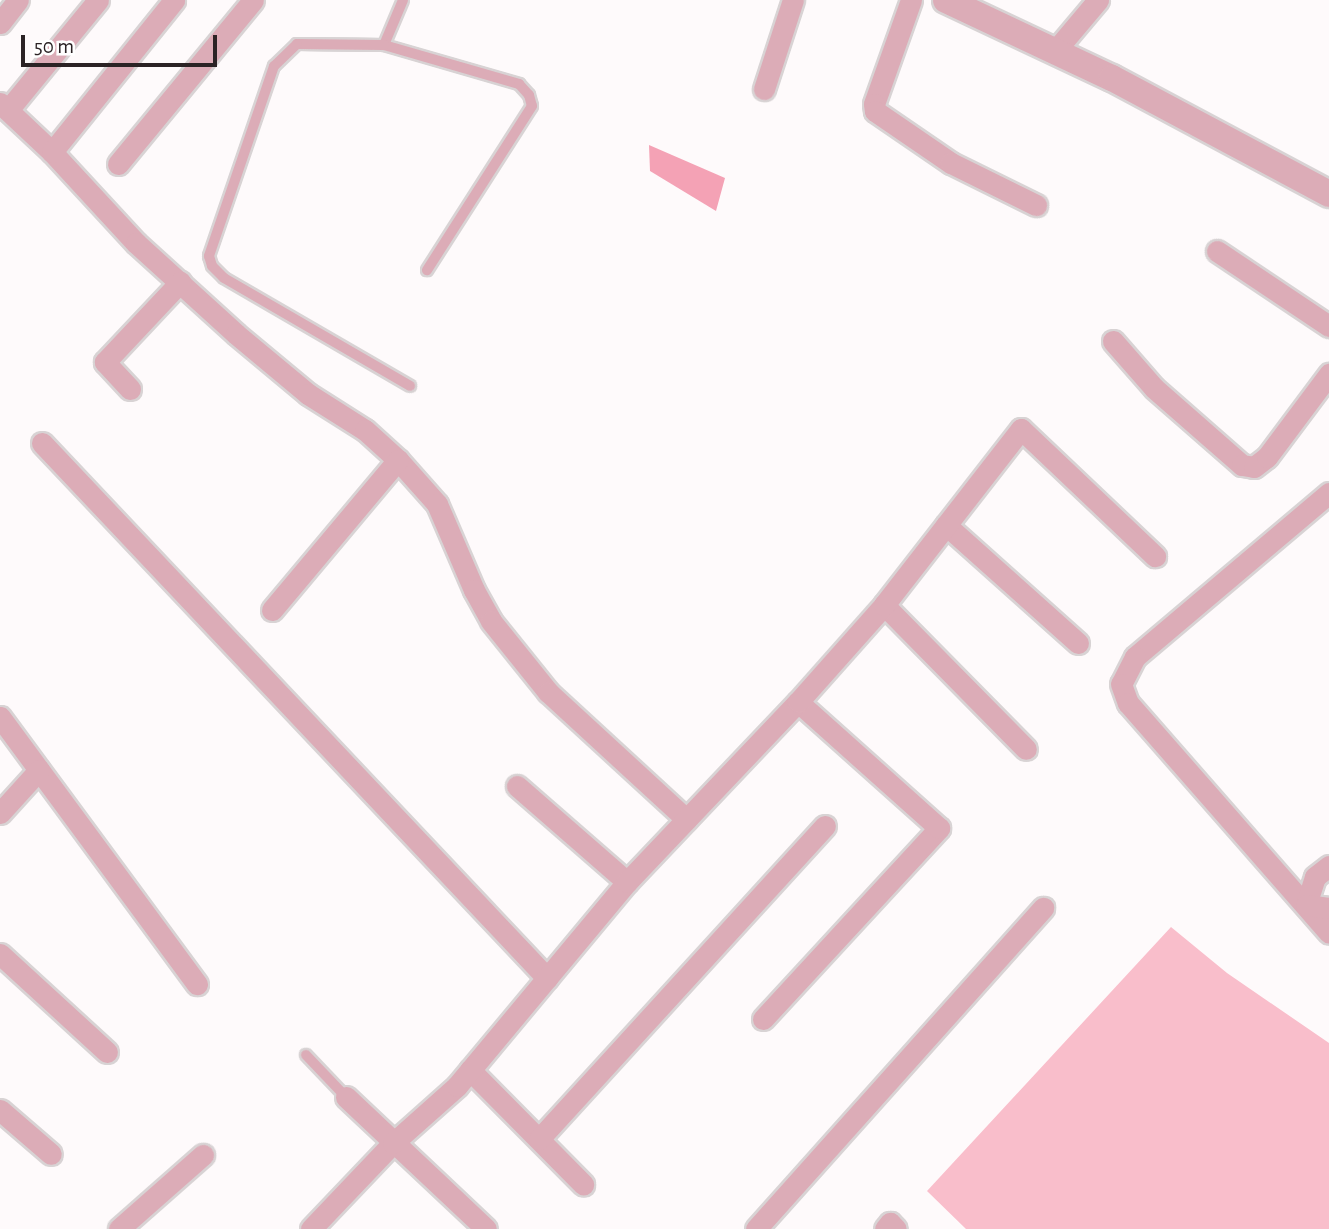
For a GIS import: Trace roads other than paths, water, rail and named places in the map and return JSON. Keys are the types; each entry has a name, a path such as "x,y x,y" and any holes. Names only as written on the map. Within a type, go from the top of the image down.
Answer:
{"street":[{"path":"0,23 18,0"},
{"path":"98,0 4,106 52,152 136,243 307,394 365,430 398,460 438,504 474,590 491,621 548,692 686,819"},
{"path":"52,152 174,0"},
{"path":"118,164 253,0"},
{"path":"764,89 793,0"},
{"path":"911,0 874,104 875,111 951,163 1036,205"},
{"path":"946,0 1055,51 1329,194"},
{"path":"1055,51 1098,0"},
{"path":"1217,251 1329,326"},
{"path":"130,389 105,362 180,282"},
{"path":"1113,341 1154,388 1242,465 1254,467 1267,457 1329,374"},
{"path":"312,1229 393,1143 470,1070 627,882 798,702 884,605 1021,429 1155,556"},
{"path":"42,443 547,978"},
{"path":"272,610 398,460"},
{"path":"1329,493 1135,657 1121,684 1128,703 1329,933"},
{"path":"946,525 1078,642"},
{"path":"884,605 1026,749"},
{"path":"763,1018 939,828 798,702"},
{"path":"0,718 197,984"},
{"path":"0,813 39,770"},
{"path":"517,786 627,882"},
{"path":"539,1139 825,826"},
{"path":"1306,905 1315,877 1329,866"},
{"path":"1306,905 1329,908"},
{"path":"755,1229 1043,908"},
{"path":"0,954 107,1052"},
{"path":"470,1070 583,1184"},
{"path":"346,1097 483,1228"},
{"path":"0,1110 51,1154"},
{"path":"119,1229 203,1155"},
{"path":"885,1229 890,1223 896,1229"}],"lane":[{"path":"384,45 403,0"},
{"path":"410,386 224,278 212,266 209,256 274,66 297,44 384,45 519,84 529,95 532,106 427,270"},
{"path":"306,1055 346,1097"}]}
